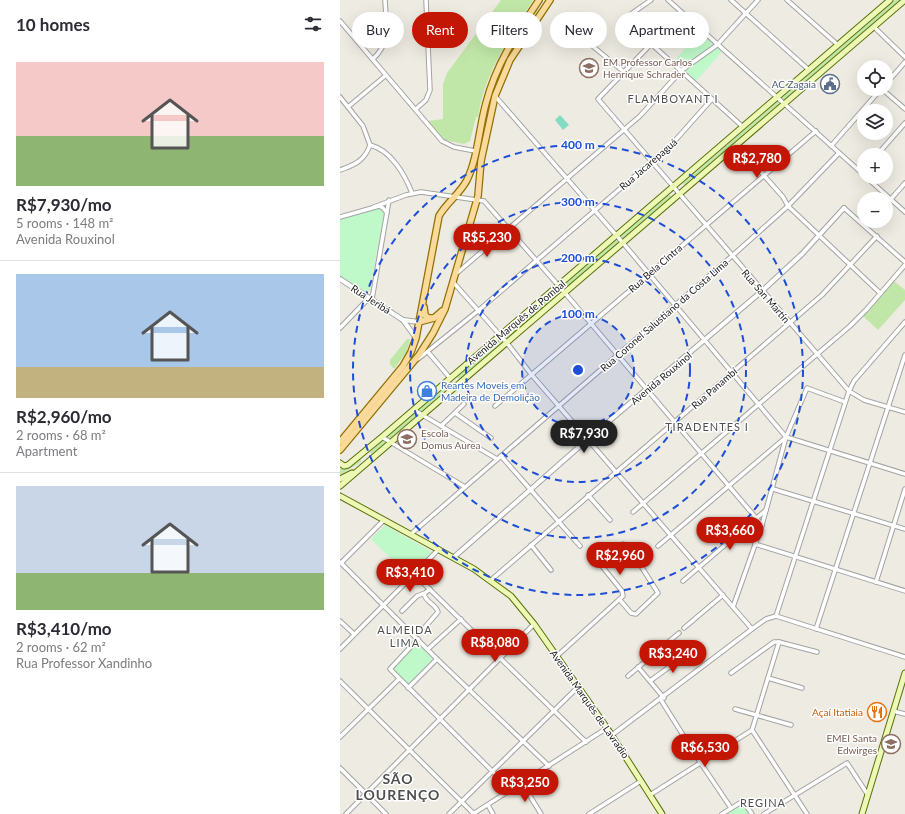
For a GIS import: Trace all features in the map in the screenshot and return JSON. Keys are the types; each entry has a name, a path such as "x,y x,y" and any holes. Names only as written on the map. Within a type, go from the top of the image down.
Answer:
{"main road":[{"path":"340,442 403,366 411,352 416,338 439,216 444,207 456,197 467,179 486,102 498,67 513,39 539,0"},
{"path":"340,450 413,363 433,334 445,310 452,281 478,199 483,152 496,96 510,60 549,0"},
{"name":"Avenida Marquês de Pombal","path":"340,463 344,466 348,465 382,437 890,0"},
{"path":"893,10 896,0"},
{"name":"Avenida Marquês de Pombal","path":"340,486 905,0"},
{"path":"839,44 844,42 848,43 849,47 847,50"},
{"path":"832,50 832,57 838,58"},
{"path":"782,94 787,102"},
{"path":"770,104 777,110"},
{"path":"475,151 483,152"},
{"path":"676,185 683,192"},
{"path":"668,192 674,200"},
{"path":"619,234 625,241"},
{"path":"610,242 616,249"},
{"path":"560,284 567,292"},
{"path":"551,292 558,300"},
{"path":"423,297 425,314 428,318 434,318"},
{"path":"419,322 434,318 444,309 448,298"},
{"path":"503,334 509,341"},
{"path":"494,342 500,349"},
{"path":"364,452 362,459 364,465"},
{"path":"340,479 356,471"},
{"name":"Avenida Marquês de Lavradio","path":"340,496 454,557 491,580 511,596 534,624 612,735 660,813"},
{"path":"862,814 905,673"}],"street":[{"path":"373,59 381,52 385,43 385,0"},
{"path":"416,109 426,100 430,90 426,0"},
{"path":"634,12 651,0"},
{"path":"668,0 777,98 787,102 831,146 857,168"},
{"path":"731,0 809,70"},
{"path":"454,275 640,116 682,70 717,45 758,0"},
{"path":"787,0 839,44"},
{"path":"340,21 446,144 475,151"},
{"path":"874,26 905,56"},
{"path":"595,48 624,72"},
{"path":"647,48 598,99 652,161 676,185"},
{"path":"658,48 743,127"},
{"path":"893,76 905,62"},
{"path":"348,107 386,76"},
{"path":"496,96 595,210 619,234"},
{"path":"831,146 876,96"},
{"path":"890,96 905,110"},
{"path":"340,97 363,126 370,145 363,158 357,163 340,170"},
{"name":"Rua Jacarepaguá","path":"413,363 479,310 672,144 712,99"},
{"path":"883,148 905,123"},
{"name":"Rua Bela Cintra","path":"495,406 816,131"},
{"path":"370,145 376,146 392,160 402,172 412,193"},
{"path":"737,145 783,197 788,206 880,293"},
{"name":"Rua Coronel Salustiano da Costa Lima","path":"411,534 732,256 788,206 839,153"},
{"path":"893,197 905,183"},
{"path":"875,184 883,192"},
{"path":"340,217 412,193 421,192 478,199 484,202 536,260 560,284"},
{"name":"Rua San Martín","path":"683,192 705,225 849,391 864,400 905,412"},
{"path":"340,328 370,298 389,200"},
{"path":"893,201 905,212"},
{"path":"374,206 382,207 387,213"},
{"path":"633,512 855,321 905,263 877,236 844,208"},
{"name":"Avenida Rouxinol","path":"454,557 762,291 802,254 844,208"},
{"name":"Rua Panambí","path":"491,580 588,495 822,296 877,236"},
{"path":"625,241 648,274 760,404 786,437 905,474"},
{"name":"Rua Jeribá","path":"340,279 403,320"},
{"path":"452,281 503,334"},
{"path":"567,292 589,324 762,525"},
{"path":"403,320 419,322"},
{"path":"403,320 416,338"},
{"path":"776,616 849,391 854,382 905,322"},
{"path":"509,341 531,374 752,629"},
{"path":"428,352 450,378"},
{"path":"816,629 905,355"},
{"path":"733,607 762,525 786,437 807,388 845,402"},
{"path":"441,426 464,404"},
{"path":"414,410 497,460"},
{"path":"455,413 491,438"},
{"path":"382,437 465,487"},
{"path":"658,546 786,437"},
{"path":"501,456 580,546"},
{"path":"773,489 905,529"},
{"path":"876,582 905,489"},
{"path":"588,495 610,520"},
{"path":"683,581 766,509"},
{"path":"384,520 340,563 521,741 549,766"},
{"path":"556,656 623,596 622,591 601,565 601,561 624,544 629,547 658,593 636,614 631,613 620,600"},
{"path":"755,544 905,591"},
{"path":"530,545 551,570"},
{"path":"340,649 439,549"},
{"path":"414,574 586,742"},
{"path":"402,611 417,596 424,594 430,589"},
{"path":"424,594 426,599 436,608 438,612 424,627"},
{"path":"684,628 723,595"},
{"path":"612,735 662,699 752,629 766,619 776,616 905,657"},
{"path":"428,649 461,619"},
{"path":"340,620 354,634"},
{"path":"346,814 534,624"},
{"path":"628,676 679,633"},
{"path":"418,639 390,669 493,770 511,790"},
{"path":"731,673 774,642 817,652"},
{"path":"650,795 752,730 779,642"},
{"path":"650,681 687,654"},
{"path":"408,688 437,659"},
{"path":"638,666 662,699 700,762 731,808"},
{"path":"768,678 802,688"},
{"path":"340,737 399,679"},
{"path":"340,681 462,800 474,814 607,728"},
{"path":"449,814 521,741 578,687"},
{"path":"735,709 791,726"},
{"path":"894,711 905,714"},
{"path":"752,730 807,814"},
{"path":"764,814 846,763 868,794"},
{"path":"340,768 386,814"},
{"path":"591,813 641,781"},
{"path":"522,783 541,814"},
{"path":"722,814 743,800 752,814"},
{"path":"488,805 493,814"}],"green space":[{"path":"501,0 533,0 526,12 492,12"},
{"path":"895,0 903,0 686,186 684,185 683,183"},
{"path":"534,8 540,12 532,12"},
{"path":"476,34 476,48 504,48 492,70 486,85 470,141 464,144 445,140 428,121 443,119 443,84 447,73 465,48 468,48 468,45"},
{"path":"709,40 722,52 695,82 673,62 686,48 709,48"},
{"path":"511,48 516,48 489,117 483,116 494,77"},
{"path":"560,115 569,125 563,130 555,120"},
{"path":"483,117 489,118 480,161 474,160"},
{"path":"668,195 671,196 671,199 460,381 457,377"},
{"path":"378,208 383,210 384,214 370,290 366,292 340,276 340,220"},
{"path":"894,281 905,290 905,300 878,330 863,316"},
{"path":"407,339 410,339 407,351 395,368 393,368 390,364 390,360"},
{"path":"452,381 454,385 373,455 371,454 370,452"},
{"path":"361,456 361,462 340,475 340,466 346,469"},
{"path":"385,525 432,552 408,576 371,539"},
{"path":"418,643 434,660 409,685 392,669"},
{"path":"743,803 749,814 726,814"}],"place":[{"name":"EM Professor Carlos Henrique Schrader","path":"589,68"},
{"name":"AC Zagaia","path":"830,84"},
{"name":"Reartes Moveis em Madeira de Demolição","path":"427,391"},
{"name":"Escola Domus Aurea","path":"407,439"},
{"name":"Açaí Itatiaia","path":"877,712"},
{"name":"EMEI Santa Edwirges","path":"891,744"}],"district":[{"name":"FLAMBOYANT I","path":"673,99"},
{"name":"TIRADENTES I","path":"707,427"},
{"name":"ALMEIDA LIMA","path":"405,636"},
{"name":"SÃO LOURENÇO","path":"398,788"},
{"name":"REGINA","path":"763,803"}]}
